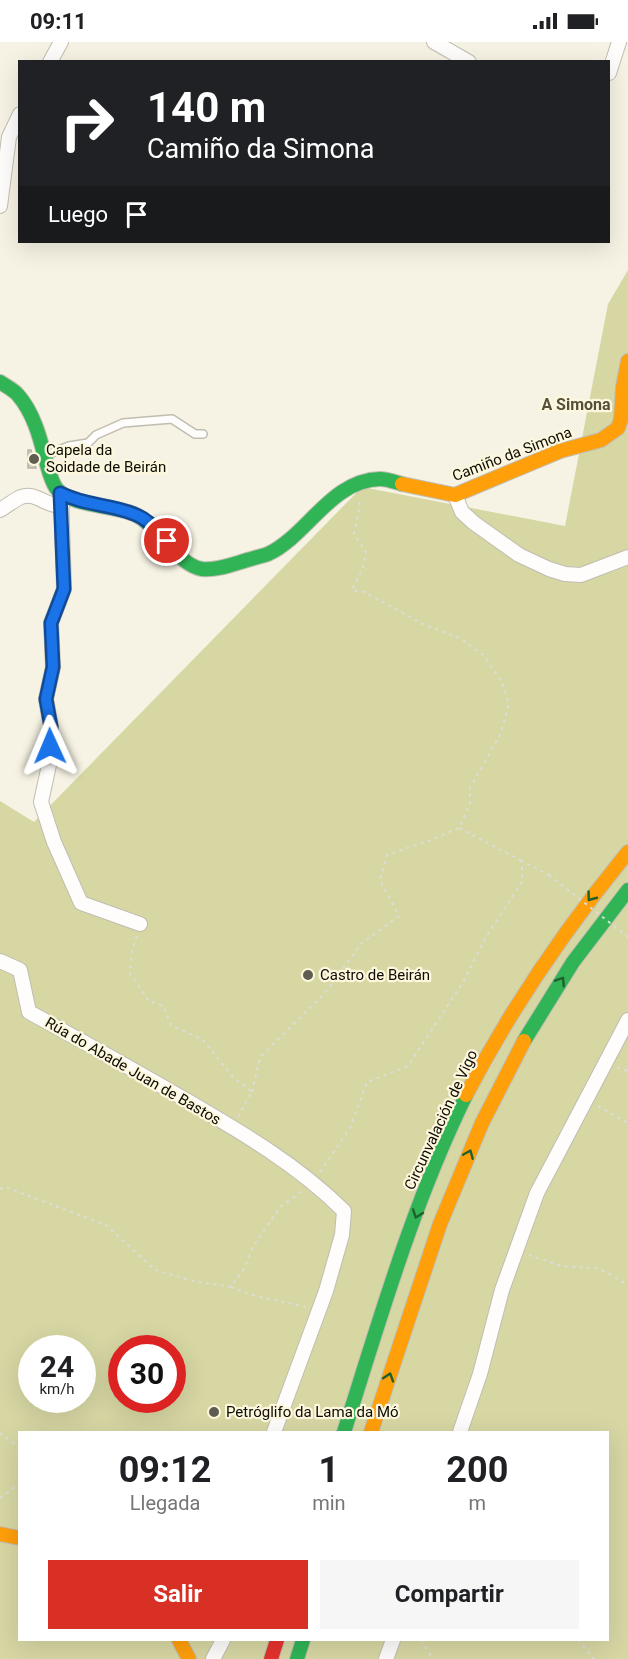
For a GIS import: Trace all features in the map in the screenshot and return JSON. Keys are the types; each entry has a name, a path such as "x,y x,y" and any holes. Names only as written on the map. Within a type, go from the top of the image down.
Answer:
{"main road":[{"name":"Camiño da Simona","path":"61,499 133,513 144,519 191,565 203,569 216,568 268,554 292,538 341,492 350,488 380,479 455,495 560,451 601,440 618,428 628,361"},
{"path":"0,382 18,396 31,417 40,438 50,475 61,499"},
{"name":"Circunvalación de Vigo","path":"344,1431 408,1237 430,1178 465,1098 541,965 628,852"},
{"path":"371,1431 440,1224 482,1124 530,1030 573,962 628,891"},
{"path":"0,1534 18,1538"},
{"path":"180,1641 189,1659"},
{"path":"271,1659 278,1641"},
{"path":"297,1659 303,1641"}],"street":[{"path":"51,60 61,42"},
{"path":"434,42 466,60"},
{"path":"610,70 619,42"},
{"path":"0,206 9,137 18,118"},
{"path":"455,495 462,512 474,523 519,555 549,569 565,574 581,575 628,557"},
{"path":"0,510 21,497 34,497 54,506 61,499"},
{"path":"61,499 64,589 51,623 53,667 46,699 51,727 49,765 41,802 54,842 81,903 140,924"},
{"name":"Rúa do Abade Juan de Bastos","path":"0,961 20,970 29,1012 231,1126"},
{"path":"459,1431 480,1374 515,1250 537,1193 628,1020"},
{"path":"231,1126 324,1191 344,1211 342,1235 320,1310 274,1431"},
{"path":"213,1659 222,1641"},
{"path":"386,1659 393,1641"}],"lane":[{"path":"45,456 60,449 88,443 96,435 123,423 172,419 195,434 203,434"}],"path":[{"path":"231,1126 252,1092 260,1057 325,993 361,944 399,916 380,880 387,855 459,828 470,804 470,788 501,733 509,704 502,682 483,655 462,639 423,624 364,592 352,590 363,567 366,552 354,534 360,505 350,488"},
{"path":"459,828 549,875 628,937"},
{"path":"231,1287 244,1269 253,1247 280,1207 313,1183 351,1128 367,1082 408,1066 464,982 487,935 522,882 522,861"},
{"path":"140,924 132,951 130,974 149,1000 162,1006 171,1025 203,1040 233,1077 252,1092"},
{"path":"588,1099 628,1123"},
{"path":"0,1189 5,1187 106,1225 155,1270 320,1310"},
{"path":"515,1250 561,1266 600,1270 628,1285"},
{"path":"0,1433 18,1446"},
{"path":"0,1498 18,1484"},
{"path":"422,1641 433,1659"},
{"path":"579,1641 594,1659"}],"green space":[{"path":"628,270 628,1659 0,1659 0,801 34,822 362,487 565,526 608,304"}],"building":[{"path":"28,450 31,450 36,468 28,468"}],"traffic: fast":[{"path":"0,382 16,393 28,409 56,488 72,499 136,515 144,520 184,560 202,569 220,568 268,554 282,545 347,488 380,479 402,484"},
{"path":"524,1041 573,962 628,890"},
{"path":"344,1431 384,1304 414,1219 466,1095"},
{"path":"297,1659 303,1641"}],"traffic: slow":[{"path":"402,484 455,495 560,451 601,440 618,428 628,361"},
{"path":"466,1095 502,1031 541,969 628,852"},
{"path":"371,1431 440,1224 482,1123 524,1041"},
{"path":"0,1534 18,1538"},
{"path":"180,1641 189,1659"}],"traffic: jam":[{"path":"271,1659 277,1641"}],"place":[{"name":"Capela da Soidade de Beirán","path":"34,459"},
{"name":"Castro de Beirán","path":"308,975"},
{"name":"Petróglifo da Lama da Mó","path":"214,1412"}],"district":[{"name":"A Simona","path":"576,404"}],"route":[{"path":"50,746 51,727 46,699 53,667 51,623 64,589 60,493 91,505 133,513 154,527 167,541"}]}
